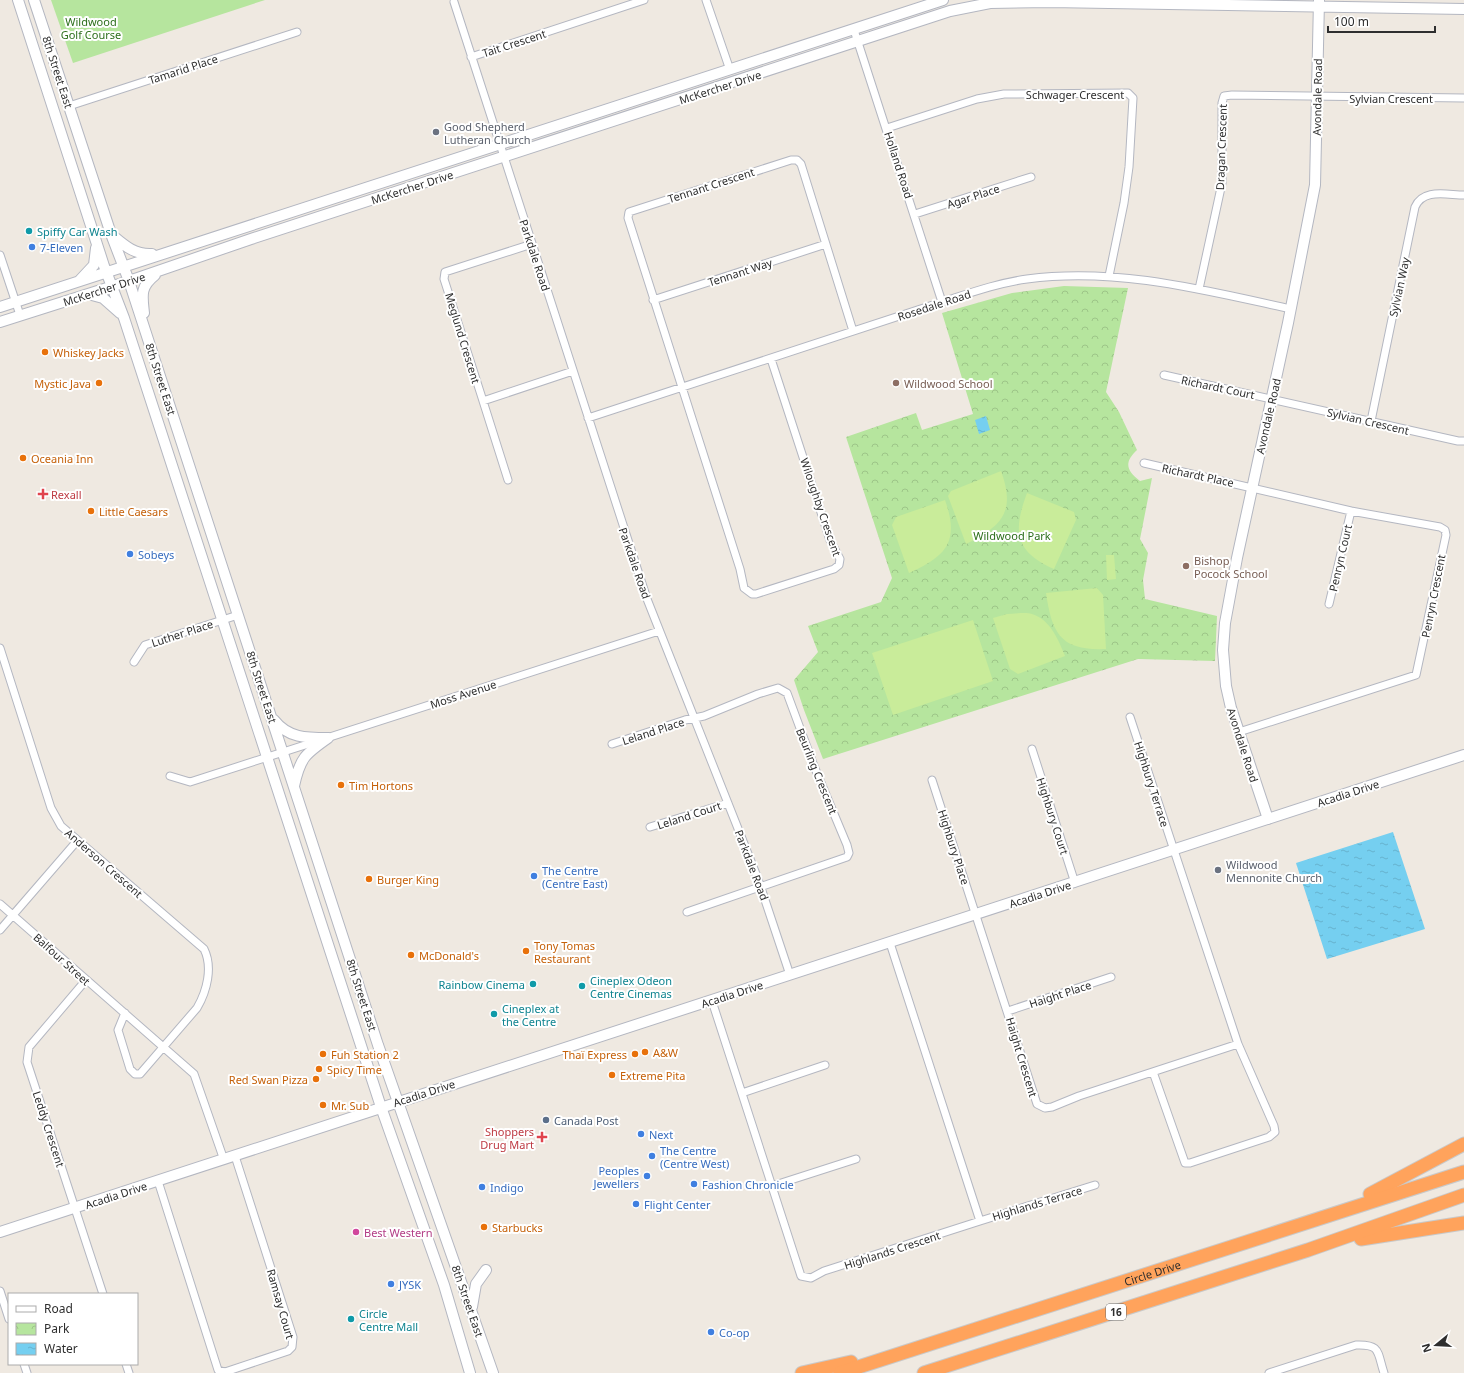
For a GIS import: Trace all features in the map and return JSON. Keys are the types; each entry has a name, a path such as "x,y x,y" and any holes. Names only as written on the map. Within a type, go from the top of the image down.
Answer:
{"highway":[{"path":"1224,1249 1379,1190 1464,1144"},
{"name":"Circle Drive","path":"840,1373 1464,1172"},
{"name":"16","path":"924,1373 1308,1250 1464,1195"},
{"path":"1308,1250 1324,1249 1375,1236 1464,1222"},
{"path":"802,1373 950,1338"}],"main road":[{"name":"8th Street East","path":"18,0 106,272 124,318 381,1107 444,1284 470,1373"},
{"name":"8th Street East","path":"34,0 111,234 129,281 397,1102 493,1373"},
{"name":"McKercher Drive","path":"0,306 944,0"},
{"name":"McKercher Drive","path":"0,322 112,287 950,11 990,3 1050,2 1319,3 1464,9"},
{"name":"Avondale Road","path":"1268,819 1239,732 1226,686 1223,650 1227,609 1291,309 1315,185 1319,3"},
{"path":"111,234 133,251 144,254 166,252"},
{"path":"80,281 96,261 96,240"},
{"path":"148,341 142,296 146,282 161,270"},
{"path":"88,294 103,298 124,318"},
{"path":"271,715 279,726 292,735 328,738"},
{"path":"294,786 298,766 311,750 328,738"},
{"name":"Acadia Drive","path":"0,1232 224,1160 381,1107 1174,851 1464,755"},
{"path":"472,1311 476,1284 486,1270"}],"street":[{"name":"Tait Crescent","path":"500,144 471,57 644,0"},
{"path":"706,0 730,70"},
{"path":"454,2 471,57"},
{"name":"Holland Road","path":"854,30 915,214 942,302"},
{"name":"Tamarid Place","path":"69,106 297,32"},
{"name":"Schwager Crescent","path":"887,128 976,99 1004,94 1128,93 1133,98 1130,168 1109,276"},
{"name":"Dragan Crescent","path":"1199,289 1222,183 1222,104 1224,96 1232,94 1318,97"},
{"name":"Sylvian Crescent","path":"1318,97 1464,98"},
{"name":"Parkdale Road","path":"500,144 658,631 761,887 790,975"},
{"name":"Tennant Crescent","path":"681,388 628,218 629,212 639,208 791,160 797,160 801,164 853,331"},
{"name":"Agar Place","path":"915,214 1031,177"},
{"name":"Sylvian Way","path":"1371,421 1415,207 1419,199 1427,194 1464,196"},
{"name":"Meglund Crescent","path":"483,401 444,279 444,272 532,244"},
{"name":"Tennant Way","path":"653,300 826,244"},
{"path":"0,255 20,315"},
{"name":"Rosedale Road","path":"588,418 991,286 1027,279 1109,276 1149,280 1291,309"},
{"name":"Wiloughby Crescent","path":"681,388 740,569 744,588 752,594 761,593 834,569 839,565 840,559 830,540 771,358"},
{"path":"508,480 483,401 573,371"},
{"name":"Richardt Court","path":"1164,375 1272,399"},
{"name":"Sylvian Crescent","path":"1272,399 1458,441 1464,441"},
{"name":"Richardt Place","path":"1144,463 1252,488"},
{"name":"Penryn Crescent","path":"1239,732 1416,675 1446,535 1445,530 1440,527 1351,511 1252,488"},
{"name":"Penryn Court","path":"1329,604 1351,511"},
{"name":"Luther Place","path":"134,662 145,646 238,615"},
{"name":"Moss Avenue","path":"170,776 190,782 658,631"},
{"name":"Anderson Crescent","path":"0,648 51,808 61,826 204,949 209,958 209,970 202,1000 197,1008 164,1046"},
{"name":"Beurling Crescent","path":"694,718 778,688 787,693 849,852 843,860 761,887"},
{"name":"Highbury Terrace","path":"1130,716 1174,851"},
{"name":"Leland Place","path":"612,744 694,718"},
{"name":"Highbury Court","path":"1032,749 1075,883"},
{"name":"Highbury Place","path":"932,780 976,914"},
{"name":"Leland Court","path":"650,827 728,803"},
{"path":"0,930 77,841"},
{"path":"1154,1072 1185,1163 1190,1163 1269,1137 1275,1132 1274,1126 1238,1044 1174,851"},
{"path":"687,912 761,887"},
{"name":"Balfour Street","path":"0,904 164,1046 194,1074 224,1160"},
{"name":"Haight Crescent","path":"976,914 1037,1104 1040,1107 1052,1107 1079,1096 1238,1044"},
{"path":"890,943 980,1221"},
{"name":"Haight Place","path":"1008,1011 1111,978"},
{"name":"Leddy Crescent","path":"86,980 37,1037 30,1047 27,1062 102,1293"},
{"name":"Highlands Crescent","path":"712,1001 801,1276 811,1278 824,1271 980,1221"},
{"path":"125,1013 118,1030 132,1071 140,1074 164,1046"},
{"path":"742,1093 825,1065"},
{"name":"Ramsay Court","path":"158,1181 218,1370 224,1372 288,1351 292,1347 293,1337 235,1156"},
{"path":"772,1186 856,1158"},
{"name":"Highlands Terrace","path":"980,1221 1095,1185"},
{"path":"0,1291 8,1315"},
{"path":"1269,1373 1356,1345 1369,1344 1376,1349 1384,1373"}],"green space":[{"name":"Wildwood Golf Course","path":"51,0 265,0 73,63"},
{"name":"Wildwood Park","path":"1064,286 1128,288 1106,392 1119,412 1137,450 1130,458 1128,466 1129,470 1140,481 1152,478 1140,539 1148,553 1143,580 1145,599 1217,616 1215,661 1138,659 823,759 794,680 818,652 808,626 881,602 892,578 846,437 916,413 922,430 973,414 942,313 1012,293"},
{"path":"1001,471 1007,497 1003,516 989,531 966,544 948,496 951,491"},
{"path":"1027,493 1074,512 1076,520 1054,569 1031,555 1024,547 1020,538 1020,518 1022,506"},
{"path":"945,500 951,527 950,537 946,546 941,554 922,567 909,573 892,525 896,517"},
{"path":"1106,555 1114,555 1116,579 1107,580"},
{"path":"1097,588 1103,595 1106,649 1078,647 1061,637 1056,629 1048,607 1046,593"},
{"path":"1029,613 1044,621 1053,631 1065,656 1018,674 1010,669 993,618 1007,614"},
{"path":"973,620 993,681 893,715 872,653"}],"water":[{"path":"986,416 990,430 979,434 975,420"},
{"path":"1393,832 1425,929 1327,959 1296,863"}],"place":[{"name":"Good Shepherd Lutheran Church","path":"436,132"},
{"name":"Spiffy Car Wash","path":"29,231"},
{"name":"7-Eleven","path":"32,247"},
{"name":"Whiskey Jacks","path":"45,352"},
{"name":"Mystic Java","path":"99,383"},
{"name":"Wildwood School","path":"896,383"},
{"name":"Oceania Inn","path":"23,458"},
{"name":"Rexall","path":"43,494"},
{"name":"Little Caesars","path":"91,511"},
{"name":"Sobeys","path":"130,554"},
{"name":"Bishop Pocock School","path":"1186,566"},
{"name":"Tim Hortons","path":"341,785"},
{"name":"Wildwood Mennonite Church","path":"1218,870"},
{"name":"The Centre (Centre East)","path":"534,876"},
{"name":"Burger King","path":"369,879"},
{"name":"Tony Tomas Restaurant","path":"526,951"},
{"name":"McDonald's","path":"411,955"},
{"name":"Rainbow Cinema","path":"533,984"},
{"name":"Cineplex Odeon Centre Cinemas","path":"582,986"},
{"name":"Cineplex at the Centre","path":"494,1014"},
{"name":"A&W","path":"645,1052"},
{"name":"Fuh Station 2","path":"323,1054"},
{"name":"Thaï Express","path":"635,1054"},
{"name":"Spicy Time","path":"319,1069"},
{"name":"Extreme Pita","path":"612,1075"},
{"name":"Red Swan Pizza","path":"316,1079"},
{"name":"Mr. Sub","path":"323,1105"},
{"name":"Canada Post","path":"546,1120"},
{"name":"Next","path":"641,1134"},
{"name":"Shoppers Drug Mart","path":"542,1137"},
{"name":"The Centre (Centre West)","path":"652,1156"},
{"name":"Peoples Jewellers","path":"647,1176"},
{"name":"Fashion Chronicle","path":"694,1184"},
{"name":"Indigo","path":"482,1187"},
{"name":"Flight Center","path":"636,1204"},
{"name":"Starbucks","path":"484,1227"},
{"name":"Best Western","path":"356,1232"},
{"name":"JYSK","path":"391,1284"},
{"name":"Circle Centre Mall","path":"351,1319"},
{"name":"Co-op","path":"711,1332"}]}
